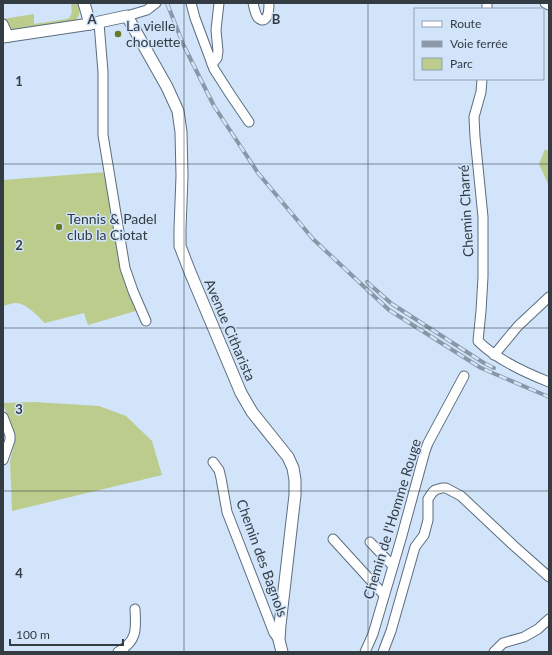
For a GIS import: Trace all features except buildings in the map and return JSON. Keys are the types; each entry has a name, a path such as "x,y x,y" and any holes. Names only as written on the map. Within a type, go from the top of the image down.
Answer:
{"street":[{"path":"84,3 94,24 103,72 103,135 125,268 146,321"},
{"path":"3,24 4,38 94,24 147,10 156,3"},
{"path":"191,3 214,69 249,122"},
{"path":"212,64 218,51 216,30 219,3"},
{"path":"253,3 257,16 259,19 263,20 266,19 268,15 270,3"},
{"path":"544,3 549,5"},
{"name":"Avenue Citharista","path":"127,16 167,87 180,118 182,176 180,246 241,394 252,412 288,458 295,480 295,495 280,625 279,640 282,652"},
{"name":"Chemin Charré","path":"482,80 481,92 474,117 476,153 483,217 483,276 478,341 494,355"},
{"path":"549,297 518,326 494,355 536,378 549,382"},
{"name":"Chemin de l'Homme Rouge","path":"365,652 373,634 425,451 464,376"},
{"path":"3,417 10,435 10,440 3,460"},
{"name":"Chemin des Bagnols","path":"213,462 219,470 227,512 274,633 279,640"},
{"path":"383,652 391,631 415,547 424,535 428,520 428,499 432,493 442,488 446,488 461,496 549,577"},
{"path":"334,539 383,597 398,604"},
{"path":"370,542 393,566"},
{"path":"118,652 129,645 134,637 136,608"},
{"path":"494,652 503,644 524,637 538,629 549,619"}],"green space":[{"path":"71,3 79,3 78,17 73,24 20,32 12,30 3,22 3,19 34,14 34,24 67,19 71,16"},
{"path":"545,149 548,151 549,149 549,186 539,164"},
{"name":"Tennis & Padel club la Ciotat","path":"107,172 139,310 88,325 84,313 45,323 32,311 20,304 14,303 3,306 3,180"},
{"path":"34,402 99,406 126,416 152,441 162,475 12,511 10,461 15,440 3,403"}],"railway":[{"path":"167,3 183,44 214,106 258,173 313,239 389,310 481,368 549,397"},
{"path":"367,282 392,304 494,368"}],"place":[{"name":"La vielle chouette","path":"118,34"},
{"name":"Tennis & Padel club la Ciotat","path":"59,227"}]}
